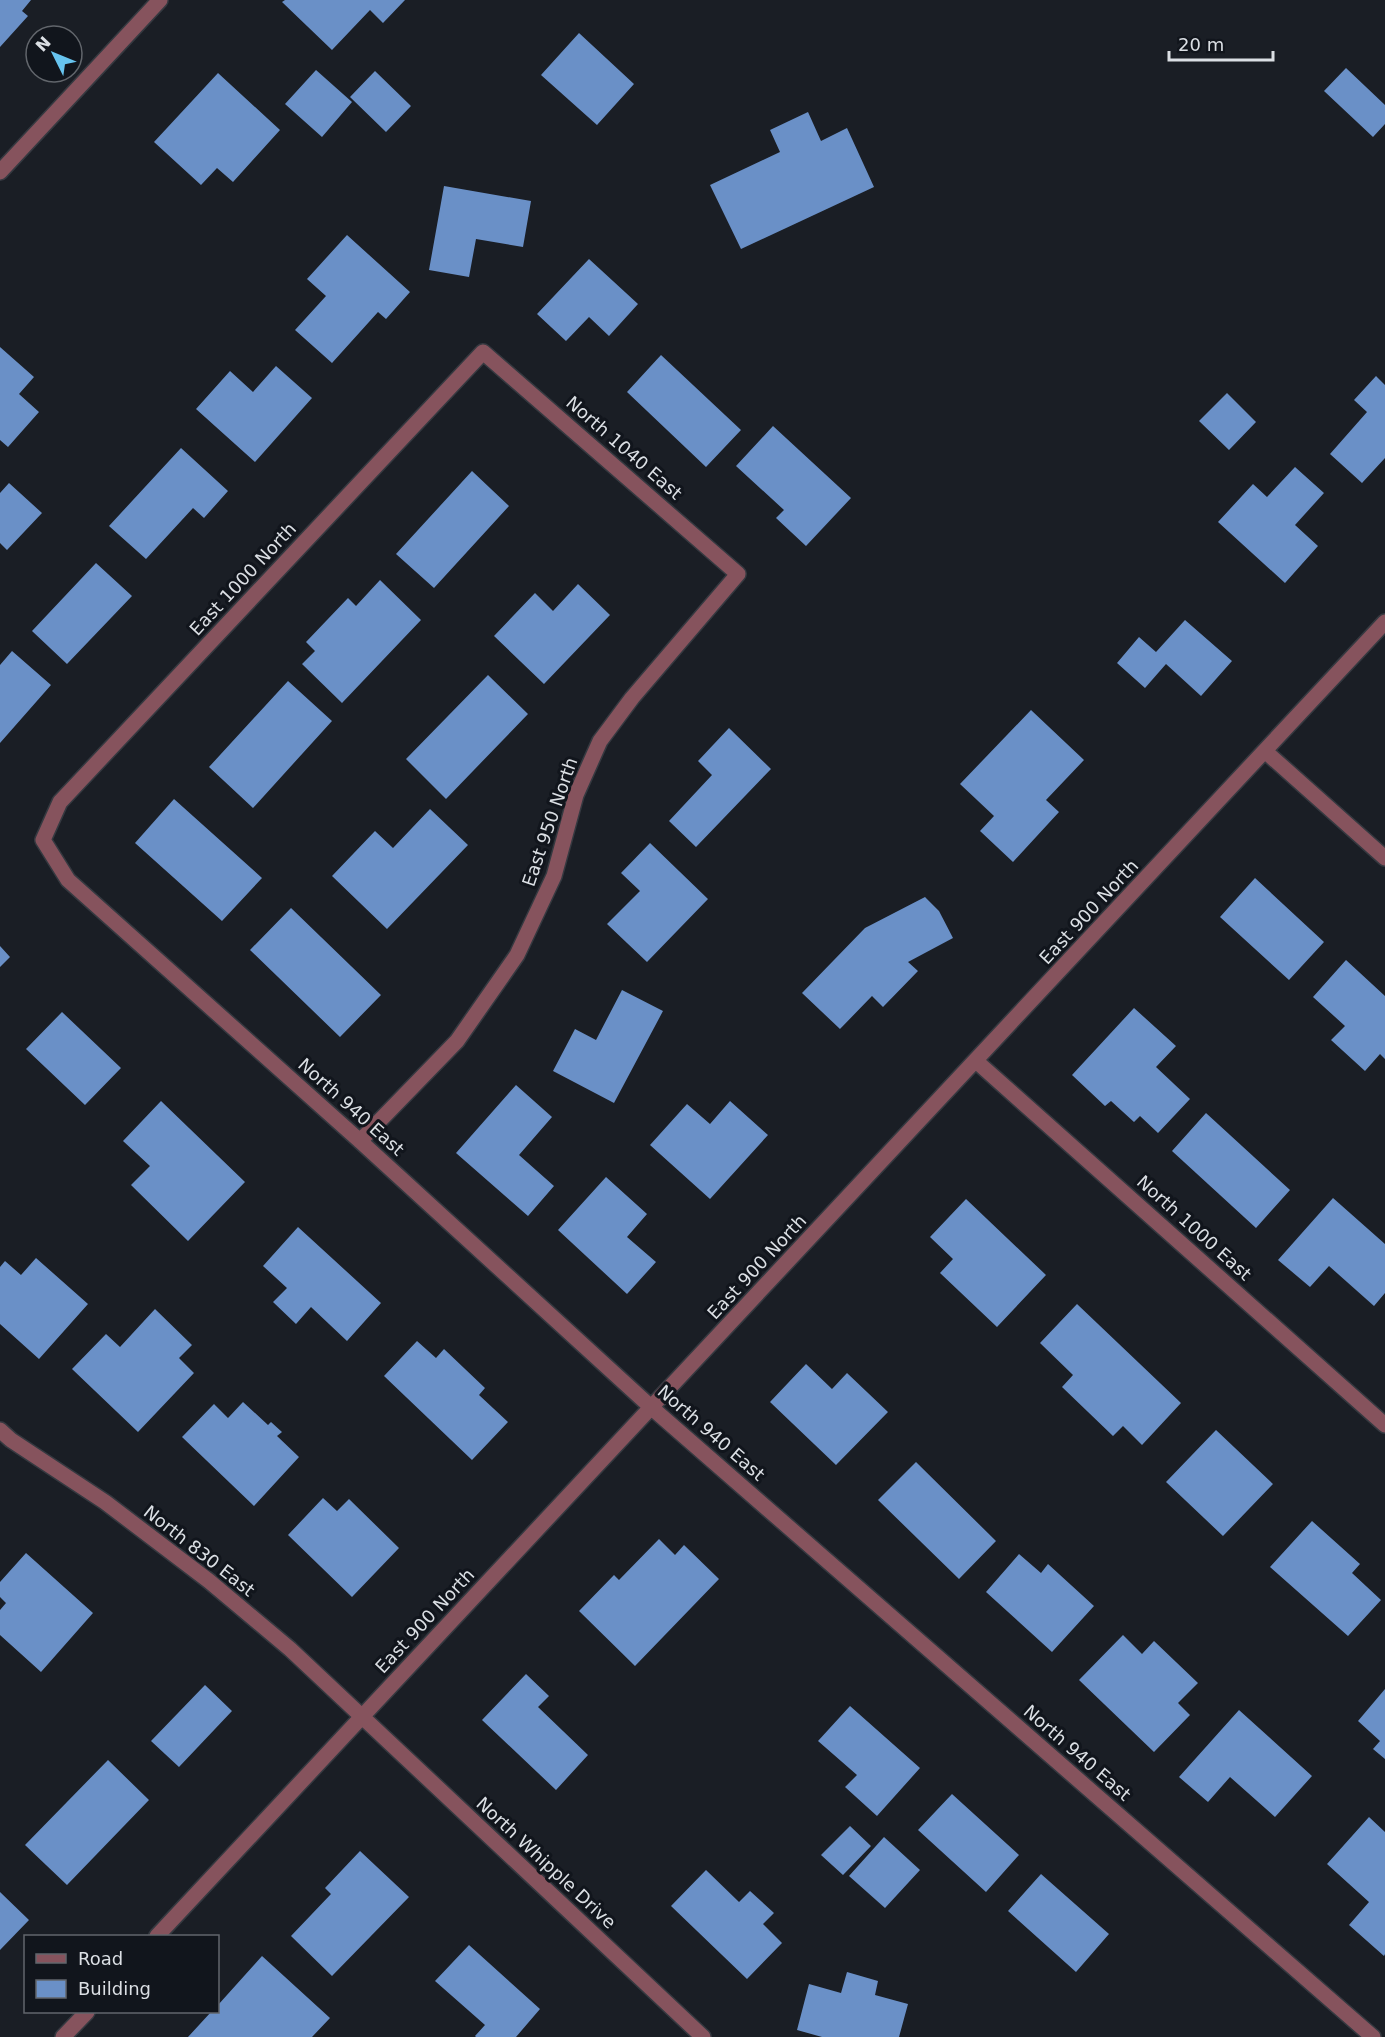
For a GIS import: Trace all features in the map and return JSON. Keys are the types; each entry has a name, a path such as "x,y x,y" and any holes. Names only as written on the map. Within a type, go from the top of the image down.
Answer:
{"street":[{"path":"2,166 160,0"},
{"name":"North 1040 East","path":"483,352 738,574"},
{"name":"East 1000 North","path":"43,840 60,802 483,352"},
{"name":"East 950 North","path":"360,1141 457,1041 518,955 554,876 576,795 600,741 632,698 738,574"},
{"name":"East 900 North","path":"158,1935 1266,752 1385,622"},
{"path":"1266,752 1385,858"},
{"name":"North 940 East","path":"43,840 68,880 360,1141 652,1408 1373,2037"},
{"name":"North 1000 East","path":"976,1061 1385,1425"},
{"name":"North 830 East","path":"0,1430 11,1440 105,1502 209,1581 290,1649 362,1718"},
{"name":"North Whipple Drive","path":"362,1718 703,2037"},
{"path":"63,2037 86,2013"}],"building":[{"path":"0,0 31,0 22,11 28,16 0,47"},
{"path":"285,0 405,0 383,23 370,10 332,50 282,2"},
{"path":"579,33 634,84 597,125 541,75"},
{"path":"1346,68 1385,105 1385,124 1373,137 1324,91"},
{"path":"316,70 352,102 322,137 285,104"},
{"path":"375,71 411,106 386,132 350,97"},
{"path":"218,73 280,130 233,182 217,168 201,185 154,142"},
{"path":"808,112 821,141 847,128 874,187 741,249 710,185 780,152 770,130"},
{"path":"444,186 531,201 523,247 476,239 469,277 429,270"},
{"path":"347,235 410,292 386,319 378,312 332,363 295,330 326,296 307,279"},
{"path":"589,259 638,304 609,336 589,317 566,341 537,314"},
{"path":"0,347 34,377 19,394 39,412 8,447 0,440"},
{"path":"661,355 741,430 706,467 627,392"},
{"path":"276,366 312,398 255,462 196,409 230,371 253,392"},
{"path":"1376,376 1385,385 1385,458 1362,483 1330,454 1367,412 1354,400"},
{"path":"1227,393 1256,422 1229,450 1199,421"},
{"path":"773,426 851,498 806,546 776,518 784,510 736,466"},
{"path":"181,448 228,491 204,518 193,508 146,559 109,526"},
{"path":"1295,467 1324,493 1295,525 1318,546 1285,583 1218,522 1253,484 1267,497"},
{"path":"472,471 509,506 434,588 396,554"},
{"path":"9,483 42,513 7,550 0,543 0,493"},
{"path":"96,563 132,596 67,664 32,631"},
{"path":"380,580 421,620 342,703 302,664 315,651 306,642 348,598 356,606"},
{"path":"578,584 610,615 544,684 494,636 535,593 553,611"},
{"path":"1185,620 1232,661 1201,696 1166,664 1145,688 1117,663 1139,637 1156,652"},
{"path":"12,651 51,685 0,743 0,665"},
{"path":"488,675 528,714 446,799 406,759"},
{"path":"288,681 332,721 253,808 209,767"},
{"path":"1031,710 1084,760 1046,800 1059,812 1013,862 980,831 994,816 960,784"},
{"path":"729,728 771,769 696,847 669,821 712,775 698,761"},
{"path":"174,799 262,878 222,921 135,843"},
{"path":"430,809 468,845 387,929 332,876 375,831 393,848"},
{"path":"650,843 708,899 647,962 607,924 640,891 621,873"},
{"path":"1255,878 1324,942 1289,980 1220,917"},
{"path":"925,897 939,911 953,938 908,962 918,971 883,1007 872,996 840,1029 802,993 865,928"},
{"path":"291,908 381,995 340,1037 250,950"},
{"path":"0,946 10,957 0,967"},
{"path":"1346,960 1385,996 1385,1059 1380,1054 1365,1071 1331,1040 1345,1026 1313,997"},
{"path":"622,990 663,1011 614,1103 553,1071 575,1029 596,1040"},
{"path":"1134,1008 1176,1046 1156,1067 1190,1099 1158,1133 1140,1116 1134,1122 1111,1101 1105,1106 1072,1075"},
{"path":"62,1012 121,1068 85,1105 26,1049"},
{"path":"516,1085 552,1117 519,1155 554,1186 528,1216 456,1153"},
{"path":"161,1101 245,1182 188,1241 131,1185 150,1166 123,1141"},
{"path":"730,1101 768,1135 710,1199 650,1145 687,1104 710,1124"},
{"path":"1206,1113 1290,1190 1256,1228 1172,1151"},
{"path":"606,1177 647,1214 627,1237 656,1262 627,1294 558,1230"},
{"path":"1333,1198 1385,1244 1385,1293 1374,1306 1329,1266 1310,1287 1278,1260"},
{"path":"966,1199 1046,1275 997,1327 940,1273 953,1259 930,1237"},
{"path":"298,1227 381,1303 347,1341 311,1307 296,1324 273,1302 287,1288 263,1266"},
{"path":"36,1258 88,1304 39,1359 0,1324 0,1267 5,1261 21,1275"},
{"path":"1077,1304 1181,1403 1142,1445 1123,1426 1113,1436 1062,1387 1073,1375 1040,1343"},
{"path":"155,1309 192,1345 179,1358 194,1373 138,1432 72,1369 106,1334 120,1347"},
{"path":"417,1341 436,1358 444,1349 485,1388 479,1395 508,1422 472,1460 384,1376"},
{"path":"806,1364 832,1389 847,1373 888,1412 836,1465 770,1402"},
{"path":"243,1402 268,1425 271,1422 282,1432 277,1436 299,1457 254,1506 182,1437 214,1404 228,1418"},
{"path":"1216,1430 1273,1484 1223,1536 1166,1482"},
{"path":"916,1462 996,1541 959,1579 878,1500"},
{"path":"323,1498 337,1511 349,1499 399,1548 352,1597 288,1535"},
{"path":"1312,1521 1360,1564 1352,1573 1381,1600 1348,1636 1270,1567"},
{"path":"659,1539 675,1555 684,1545 719,1579 635,1666 579,1611 614,1575 619,1580"},
{"path":"26,1553 93,1613 41,1672 0,1635 0,1610 6,1603 0,1597 0,1582"},
{"path":"1019,1554 1041,1573 1048,1564 1094,1606 1052,1652 986,1592"},
{"path":"1123,1635 1142,1654 1154,1641 1198,1683 1178,1703 1190,1715 1154,1752 1079,1680"},
{"path":"526,1674 549,1696 538,1707 588,1755 556,1790 482,1720"},
{"path":"205,1685 232,1711 179,1767 151,1741"},
{"path":"1385,1689 1385,1759 1373,1749 1380,1741 1358,1721"},
{"path":"850,1706 920,1768 877,1816 845,1787 857,1775 818,1741"},
{"path":"1239,1710 1312,1776 1275,1817 1230,1777 1208,1802 1179,1777"},
{"path":"108,1760 149,1800 67,1885 25,1845"},
{"path":"952,1794 1019,1855 986,1892 918,1830"},
{"path":"1369,1817 1385,1832 1384,1956 1349,1925 1369,1902 1327,1864"},
{"path":"850,1826 871,1846 843,1875 821,1855"},
{"path":"884,1837 920,1870 885,1908 849,1876"},
{"path":"360,1851 409,1897 332,1976 291,1936 331,1894 325,1888"},
{"path":"706,1870 739,1902 750,1891 774,1913 763,1924 782,1943 747,1979 671,1906"},
{"path":"1041,1874 1109,1934 1076,1972 1008,1911"},
{"path":"0,1892 29,1920 0,1950"},
{"path":"469,1945 540,2009 516,2037 476,2037 485,2025 435,1981"},
{"path":"262,1956 330,2018 312,2037 188,2037 210,2013 219,2013 219,2004"},
{"path":"847,1972 878,1981 875,1995 908,2004 899,2037 822,2037 797,2030 809,1984 841,1993"}]}
